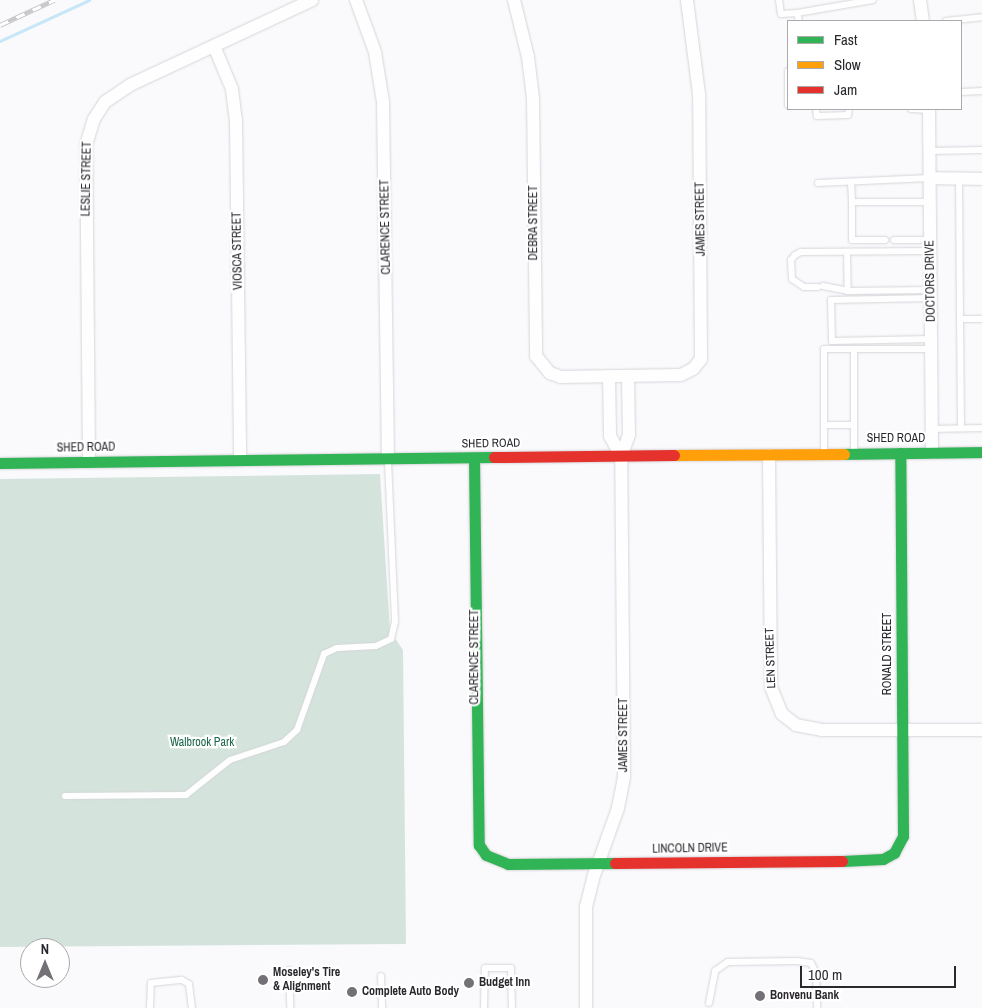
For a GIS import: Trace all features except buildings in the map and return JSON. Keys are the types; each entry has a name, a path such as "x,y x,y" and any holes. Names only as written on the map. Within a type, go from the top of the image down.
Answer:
{"street":[{"name":"LESLIE STREET","path":"89,461 88,135 99,110 120,90 312,0"},
{"name":"CLARENCE STREET","path":"356,0 379,66 385,121 388,459"},
{"name":"DEBRA STREET","path":"514,0 526,44 533,92 536,356 542,366 555,376 618,376"},
{"name":"JAMES STREET","path":"618,376 681,375 698,364 702,354 700,94 687,0"},
{"path":"920,0 923,20"},
{"name":"VIOSCA STREET","path":"214,46 232,89 236,120 240,460"},
{"name":"DOCTORS DRIVE","path":"929,110 932,453"},
{"path":"930,178 982,179"},
{"name":"JAMES STREET","path":"586,1008 586,907 598,864 618,808 624,776 621,456 629,435 618,376"},
{"name":"JAMES STREET","path":"618,376 610,436 621,456"},
{"name":"SHED ROAD","path":"0,463 982,452"},
{"name":"RONALD STREET","path":"894,853 903,836 900,453"},
{"name":"LEN STREET","path":"769,455 771,678 775,702 788,720 808,729 982,730"},
{"name":"CLARENCE STREET","path":"474,458 477,832 479,845 486,855"},
{"name":"LINCOLN DRIVE","path":"486,855 508,864 598,864 867,861 884,859 894,853"}],"lane":[{"path":"779,0 781,14 798,13 839,3 873,0"},
{"path":"798,13 799,20"},
{"path":"955,20 982,17"},
{"path":"962,92 982,91"},
{"path":"816,110 817,116 848,115 849,110"},
{"path":"930,151 982,150"},
{"path":"818,183 930,178"},
{"path":"959,178 961,428"},
{"path":"848,291 852,240 851,182"},
{"path":"852,202 930,202"},
{"path":"852,240 885,240"},
{"path":"894,240 931,245"},
{"path":"931,245 850,252 801,252 792,257 792,280 804,287 821,286 848,291 932,294"},
{"path":"932,294 831,300 832,340 932,344"},
{"path":"960,319 982,319"},
{"path":"824,454 824,349 932,344"},
{"path":"854,349 854,453"},
{"path":"824,425 854,425"},
{"path":"932,429 982,428"},
{"path":"65,796 186,794 230,760 284,742 297,730 324,654 336,648 376,646 391,639 395,621 388,459"},
{"path":"709,1003 715,971 728,962 812,963 816,973 817,1008"},
{"path":"484,1008 485,968 511,968 512,1008"},
{"path":"288,970 290,1008"},
{"path":"381,976 382,1008"},
{"path":"150,1008 151,983 182,980 189,984 192,1008"}],"green space":[{"name":"Walbrook Park","path":"380,474 390,631 403,650 406,944 70,946 70,938 20,938 20,947 0,947 0,479"}],"waterway":[{"path":"0,41 89,0"}],"railway":[{"path":"0,25 54,0"}],"traffic: fast":[{"path":"844,454 982,452"},
{"path":"842,861 883,859 894,853 903,836 900,453"},
{"path":"0,463 494,457"},
{"path":"474,458 479,845 486,855 508,864 615,863"}],"traffic: slow":[{"path":"674,455 844,454"}],"traffic: jam":[{"path":"494,457 674,455"},
{"path":"615,863 842,861"}],"place":[{"name":"Moseley's Tire & Alignment","path":"263,980"},
{"name":"Budget Inn","path":"469,983"},
{"name":"Complete Auto Body","path":"352,992"},
{"name":"Bonvenu Bank","path":"760,996"}]}
